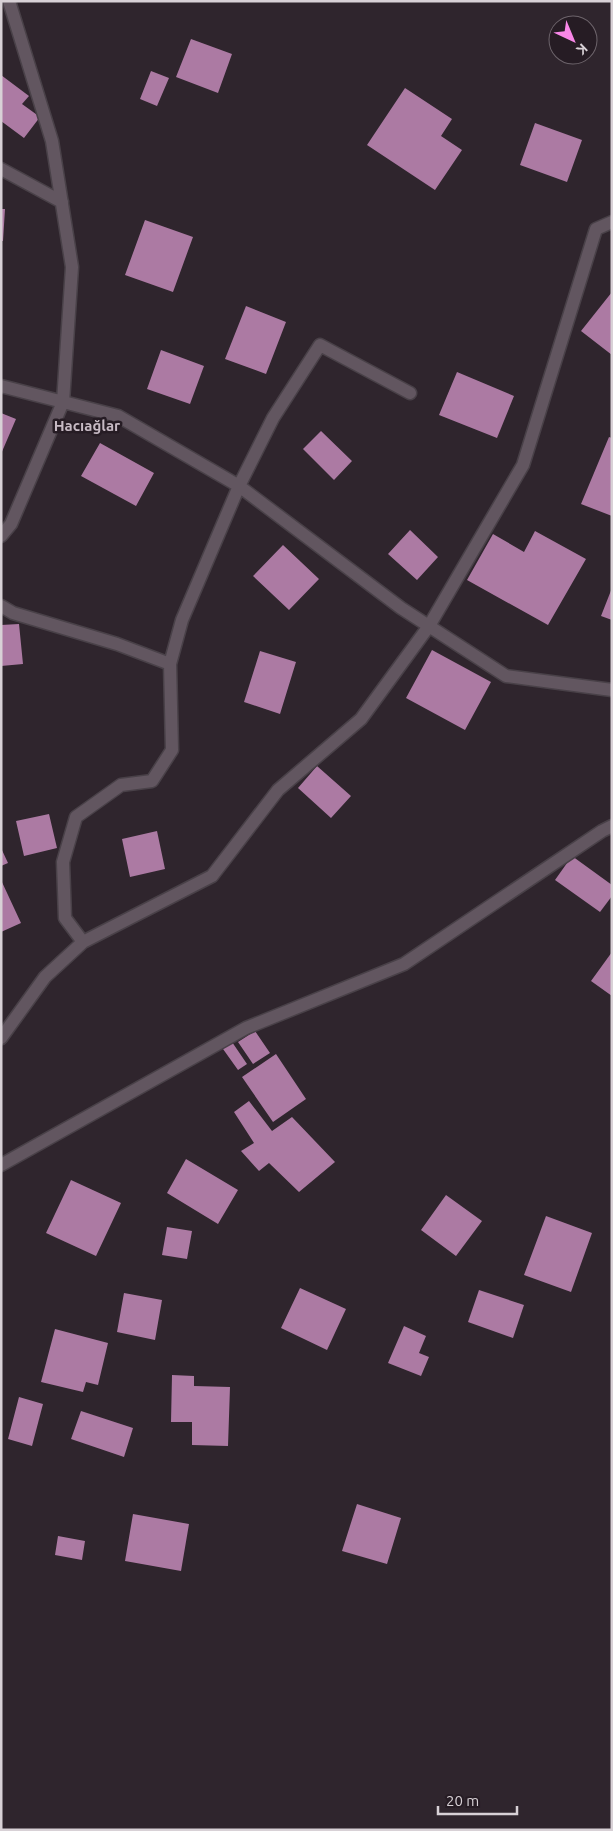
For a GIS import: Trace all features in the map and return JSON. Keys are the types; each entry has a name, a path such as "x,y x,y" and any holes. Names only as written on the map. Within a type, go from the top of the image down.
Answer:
{"street":[{"path":"1,536 10,524 63,402 72,266 52,141 9,1"},
{"path":"1,169 62,202"},
{"path":"1,1038 45,978 83,942 212,876 278,790 361,719 429,626 523,465 596,229 612,222"},
{"path":"83,942 65,918 63,862 76,817 121,786 152,781 172,750 170,664 182,620 239,486 273,418 320,345 410,393"},
{"path":"1,386 118,416 239,486 401,608 506,676 612,690"},
{"path":"1,606 13,613 117,644 170,664"},
{"path":"1,1165 246,1028 404,964 612,826"}],"building":[{"path":"191,39 232,54 218,93 176,77"},
{"path":"151,71 169,78 157,106 140,99"},
{"path":"1,75 29,96 22,104 40,117 24,138 1,121"},
{"path":"405,88 452,119 441,136 462,150 435,190 367,145"},
{"path":"535,123 582,140 567,182 520,165"},
{"path":"1,209 5,209 3,241 1,241"},
{"path":"145,220 193,237 173,292 125,275"},
{"path":"612,292 612,355 581,331"},
{"path":"246,306 286,322 266,374 225,359"},
{"path":"161,350 204,366 190,404 147,389"},
{"path":"457,372 514,396 497,438 439,415"},
{"path":"1,413 16,419 1,454"},
{"path":"321,431 352,461 334,480 303,449"},
{"path":"609,437 612,438 612,516 581,504"},
{"path":"100,443 154,473 136,506 81,476"},
{"path":"410,530 438,557 417,580 388,554"},
{"path":"535,531 586,559 548,625 467,580 493,534 524,552"},
{"path":"283,545 319,579 289,610 253,576"},
{"path":"612,588 612,620 601,616"},
{"path":"19,624 23,664 1,666 1,625"},
{"path":"432,650 491,682 465,730 406,698"},
{"path":"260,651 296,662 280,714 244,702"},
{"path":"317,766 351,796 331,818 298,788"},
{"path":"49,814 57,848 24,856 16,821"},
{"path":"157,831 165,869 130,877 122,839"},
{"path":"1,848 8,863 1,866"},
{"path":"572,856 612,885 612,896 600,912 555,880"},
{"path":"1,880 21,923 1,932"},
{"path":"612,952 612,996 591,981"},
{"path":"255,1031 270,1053 253,1064 238,1042"},
{"path":"232,1042 247,1064 238,1070 223,1049"},
{"path":"276,1054 306,1099 273,1122 242,1077"},
{"path":"249,1101 272,1131 292,1117 335,1162 299,1192 269,1163 259,1171 241,1151 254,1143 234,1112"},
{"path":"186,1159 238,1190 218,1224 167,1193"},
{"path":"71,1180 121,1203 96,1256 46,1233"},
{"path":"446,1195 482,1221 456,1256 421,1230"},
{"path":"546,1216 592,1233 571,1292 524,1275"},
{"path":"167,1227 192,1231 187,1259 162,1255"},
{"path":"300,1288 346,1309 327,1350 281,1328"},
{"path":"479,1290 524,1305 513,1338 468,1322"},
{"path":"124,1293 162,1300 155,1340 117,1332"},
{"path":"404,1326 426,1336 419,1353 429,1357 421,1376 388,1363"},
{"path":"55,1329 108,1343 98,1385 86,1382 83,1392 41,1382"},
{"path":"172,1375 194,1376 194,1386 230,1387 228,1446 192,1445 192,1422 171,1422"},
{"path":"19,1397 43,1404 32,1446 8,1439"},
{"path":"81,1411 133,1428 124,1457 71,1439"},
{"path":"357,1504 401,1518 387,1564 342,1551"},
{"path":"133,1514 189,1524 181,1571 125,1561"},
{"path":"58,1536 85,1541 82,1560 55,1555"}],"district":[{"name":"Hacıağlar","path":"87,426"}]}
